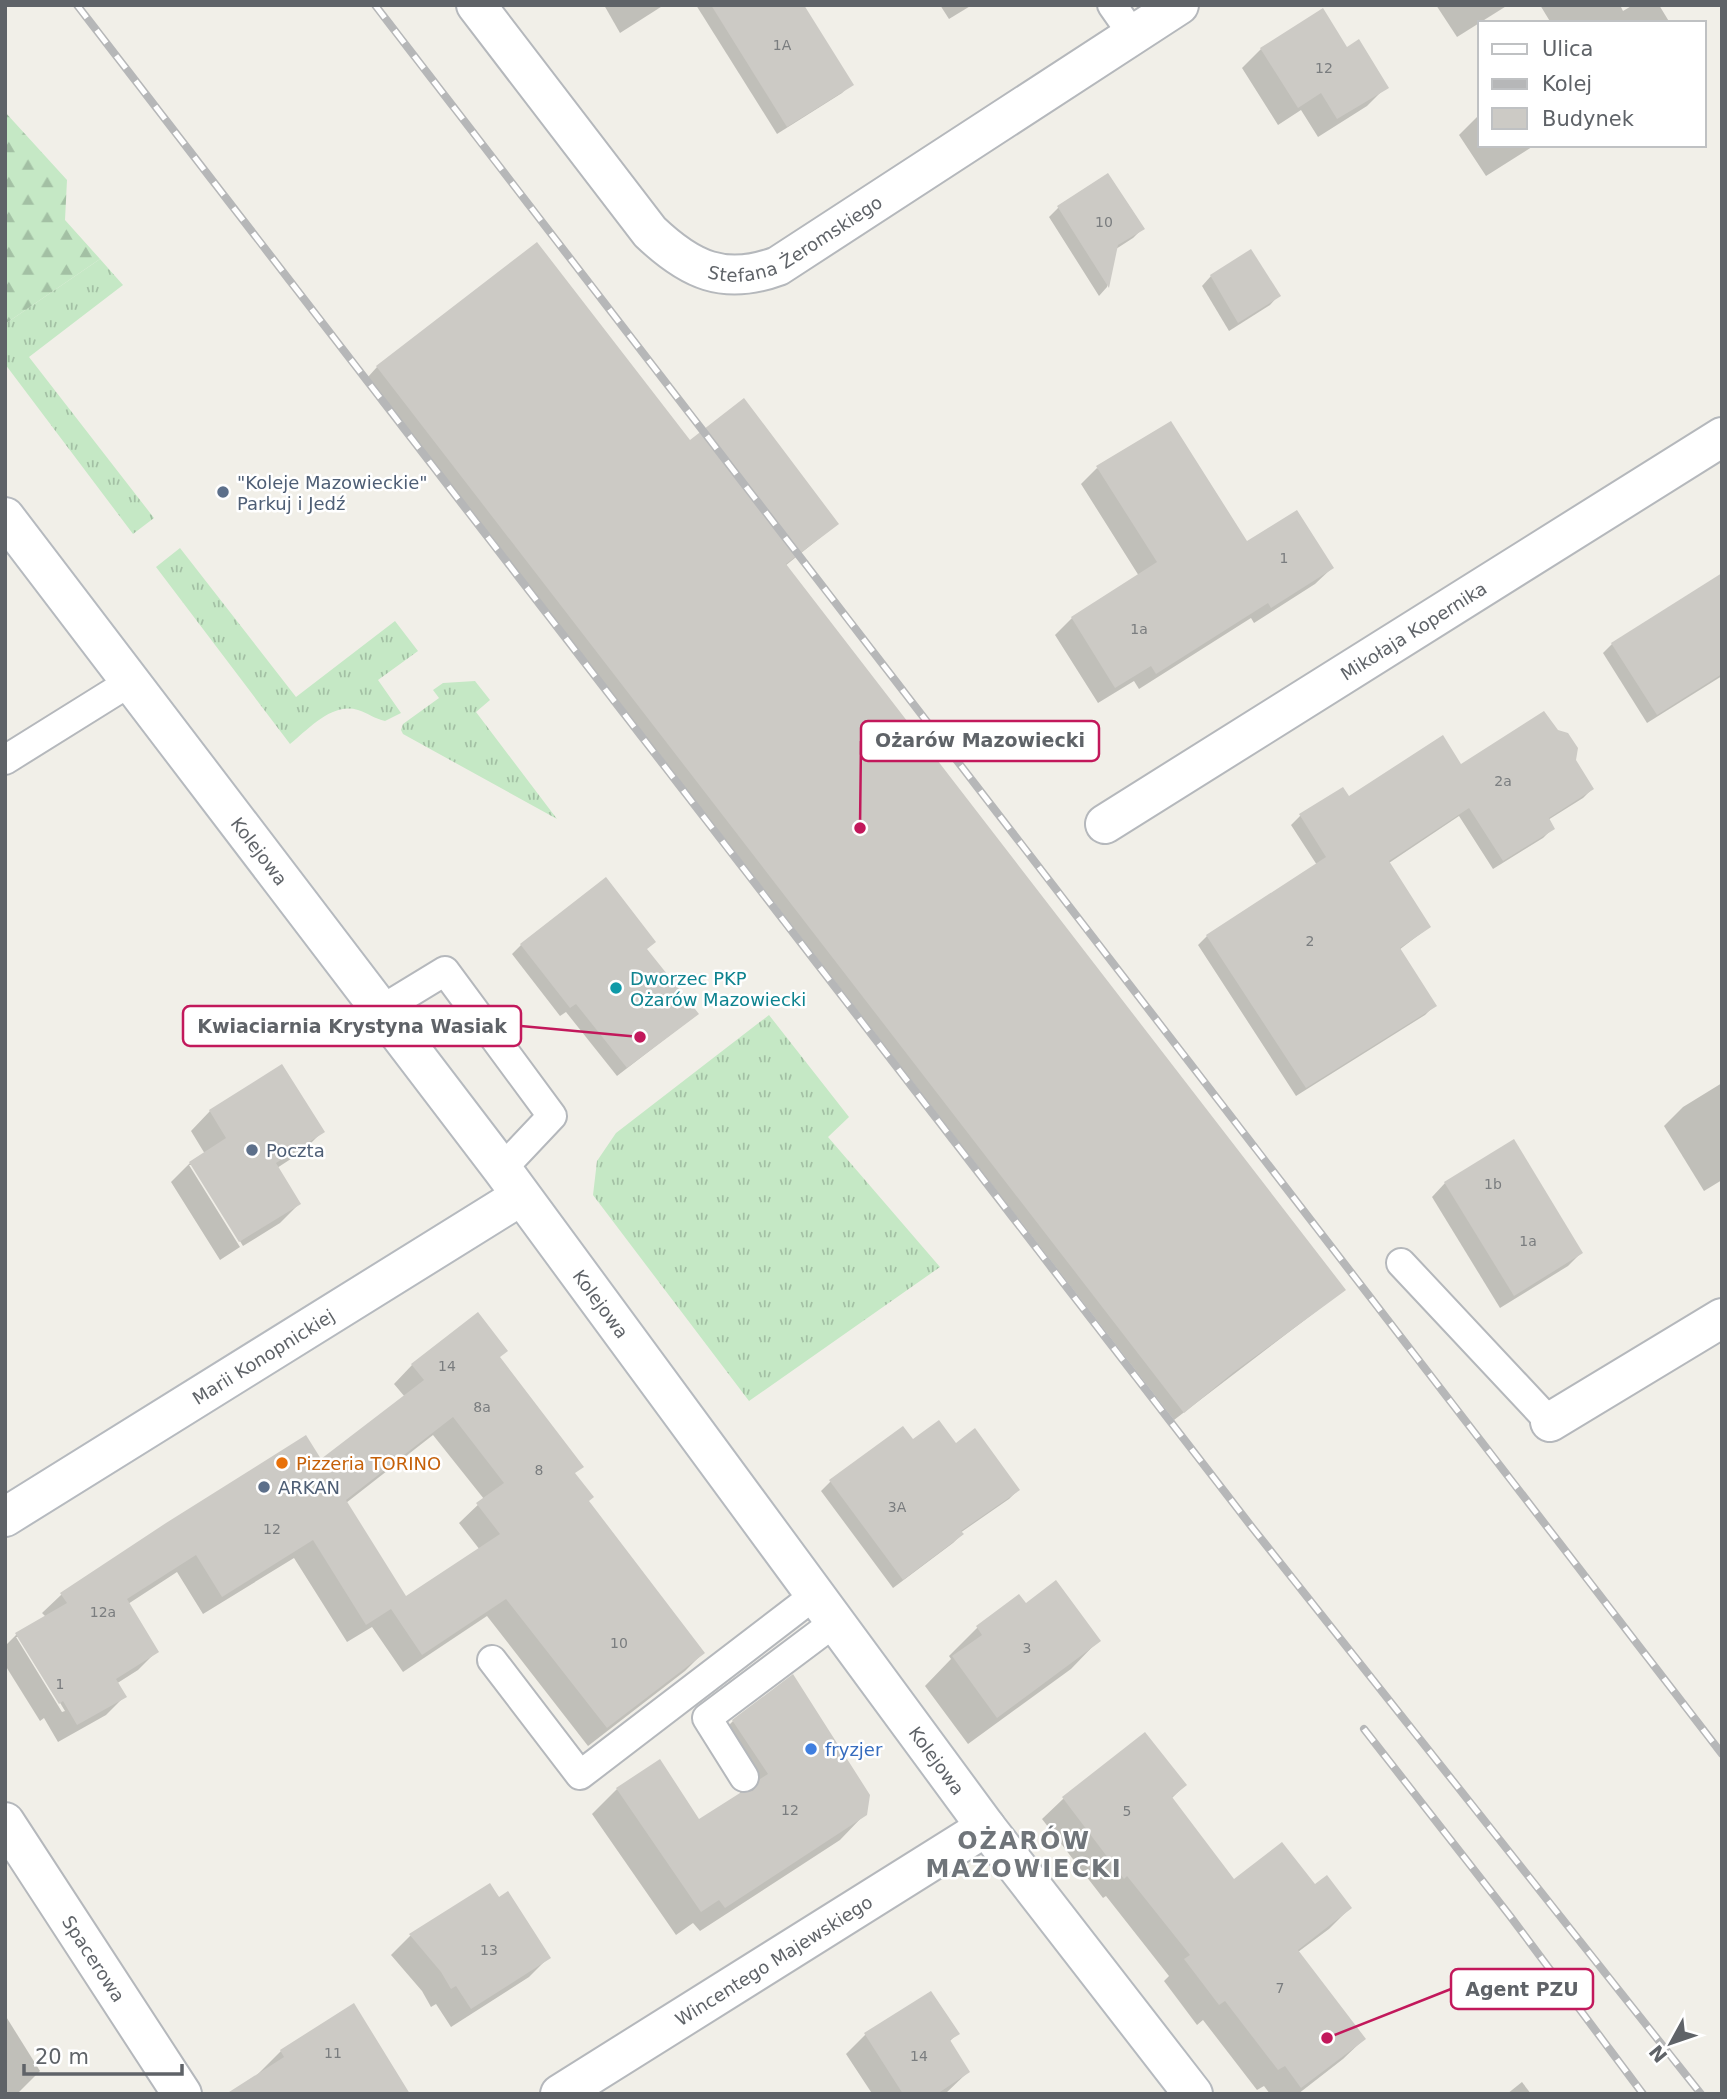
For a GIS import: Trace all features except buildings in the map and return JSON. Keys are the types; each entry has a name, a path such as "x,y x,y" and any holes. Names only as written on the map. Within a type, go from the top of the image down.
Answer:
{"street":[{"name":"Stefana Żeromskiego","path":"476,5 650,232 673,254 698,268 726,275 755,275 778,267 1122,20 1179,5"},
{"name":"Mikołaja Kopernika","path":"1105,824 1722,437"},
{"name":"Kolejowa","path":"5,517 511,1182 986,1827 1193,2094"},
{"name":"Marii Konopnickiej","path":"5,1517 511,1182"},
{"path":"1550,1422 1722,1318"},
{"name":"Spacerowa","path":"5,1822 182,2094"},
{"name":"Wincentego Majewskiego","path":"560,2094 986,1827"}],"lane":[{"path":"5,760 130,682"},
{"path":"381,1010 444,971 552,1116 511,1182"},
{"path":"1401,1263 1550,1422"},
{"path":"492,1660 580,1775 825,1608"},
{"path":"744,1777 707,1718 825,1608"}],"green space":[{"path":"5,112 67,180 65,220 100,259 5,324"},
{"path":"100,259 123,285 29,357 154,518 133,534 5,364 5,324"},
{"path":"180,548 296,697 395,621 418,651 378,680 401,713 385,721 358,710 339,710 321,718 290,744 156,567"},
{"path":"475,681 490,700 476,712 557,819 403,734 403,724 439,698 433,690 443,683"},
{"path":"769,1015 849,1117 828,1137 940,1267 749,1401 593,1195 597,1161 616,1133"}],"railway":[{"path":"77,5 1251,1526 1701,2094"},
{"path":"375,5 1722,1754"},
{"path":"1364,1729 1510,1916 1643,2094"}],"place":[{"name":"\"Koleje Mazowieckie\" Parkuj i Jedź","path":"223,492"},
{"name":"Ożarów Mazowiecki","path":"860,828"},
{"name":"Dworzec PKP Ożarów Mazowiecki","path":"616,988"},
{"name":"Kwiaciarnia Krystyna Wasiak","path":"640,1037"},
{"name":"Poczta","path":"252,1150"},
{"name":"Pizzeria TORINO","path":"282,1463"},
{"name":"ARKAN","path":"264,1487"},
{"name":"fryzjer","path":"811,1749"},
{"name":"Agent PZU","path":"1327,2038"}],"district":[{"name":"OŻARÓW MAZOWIECKI","path":"1024,1855"}]}
